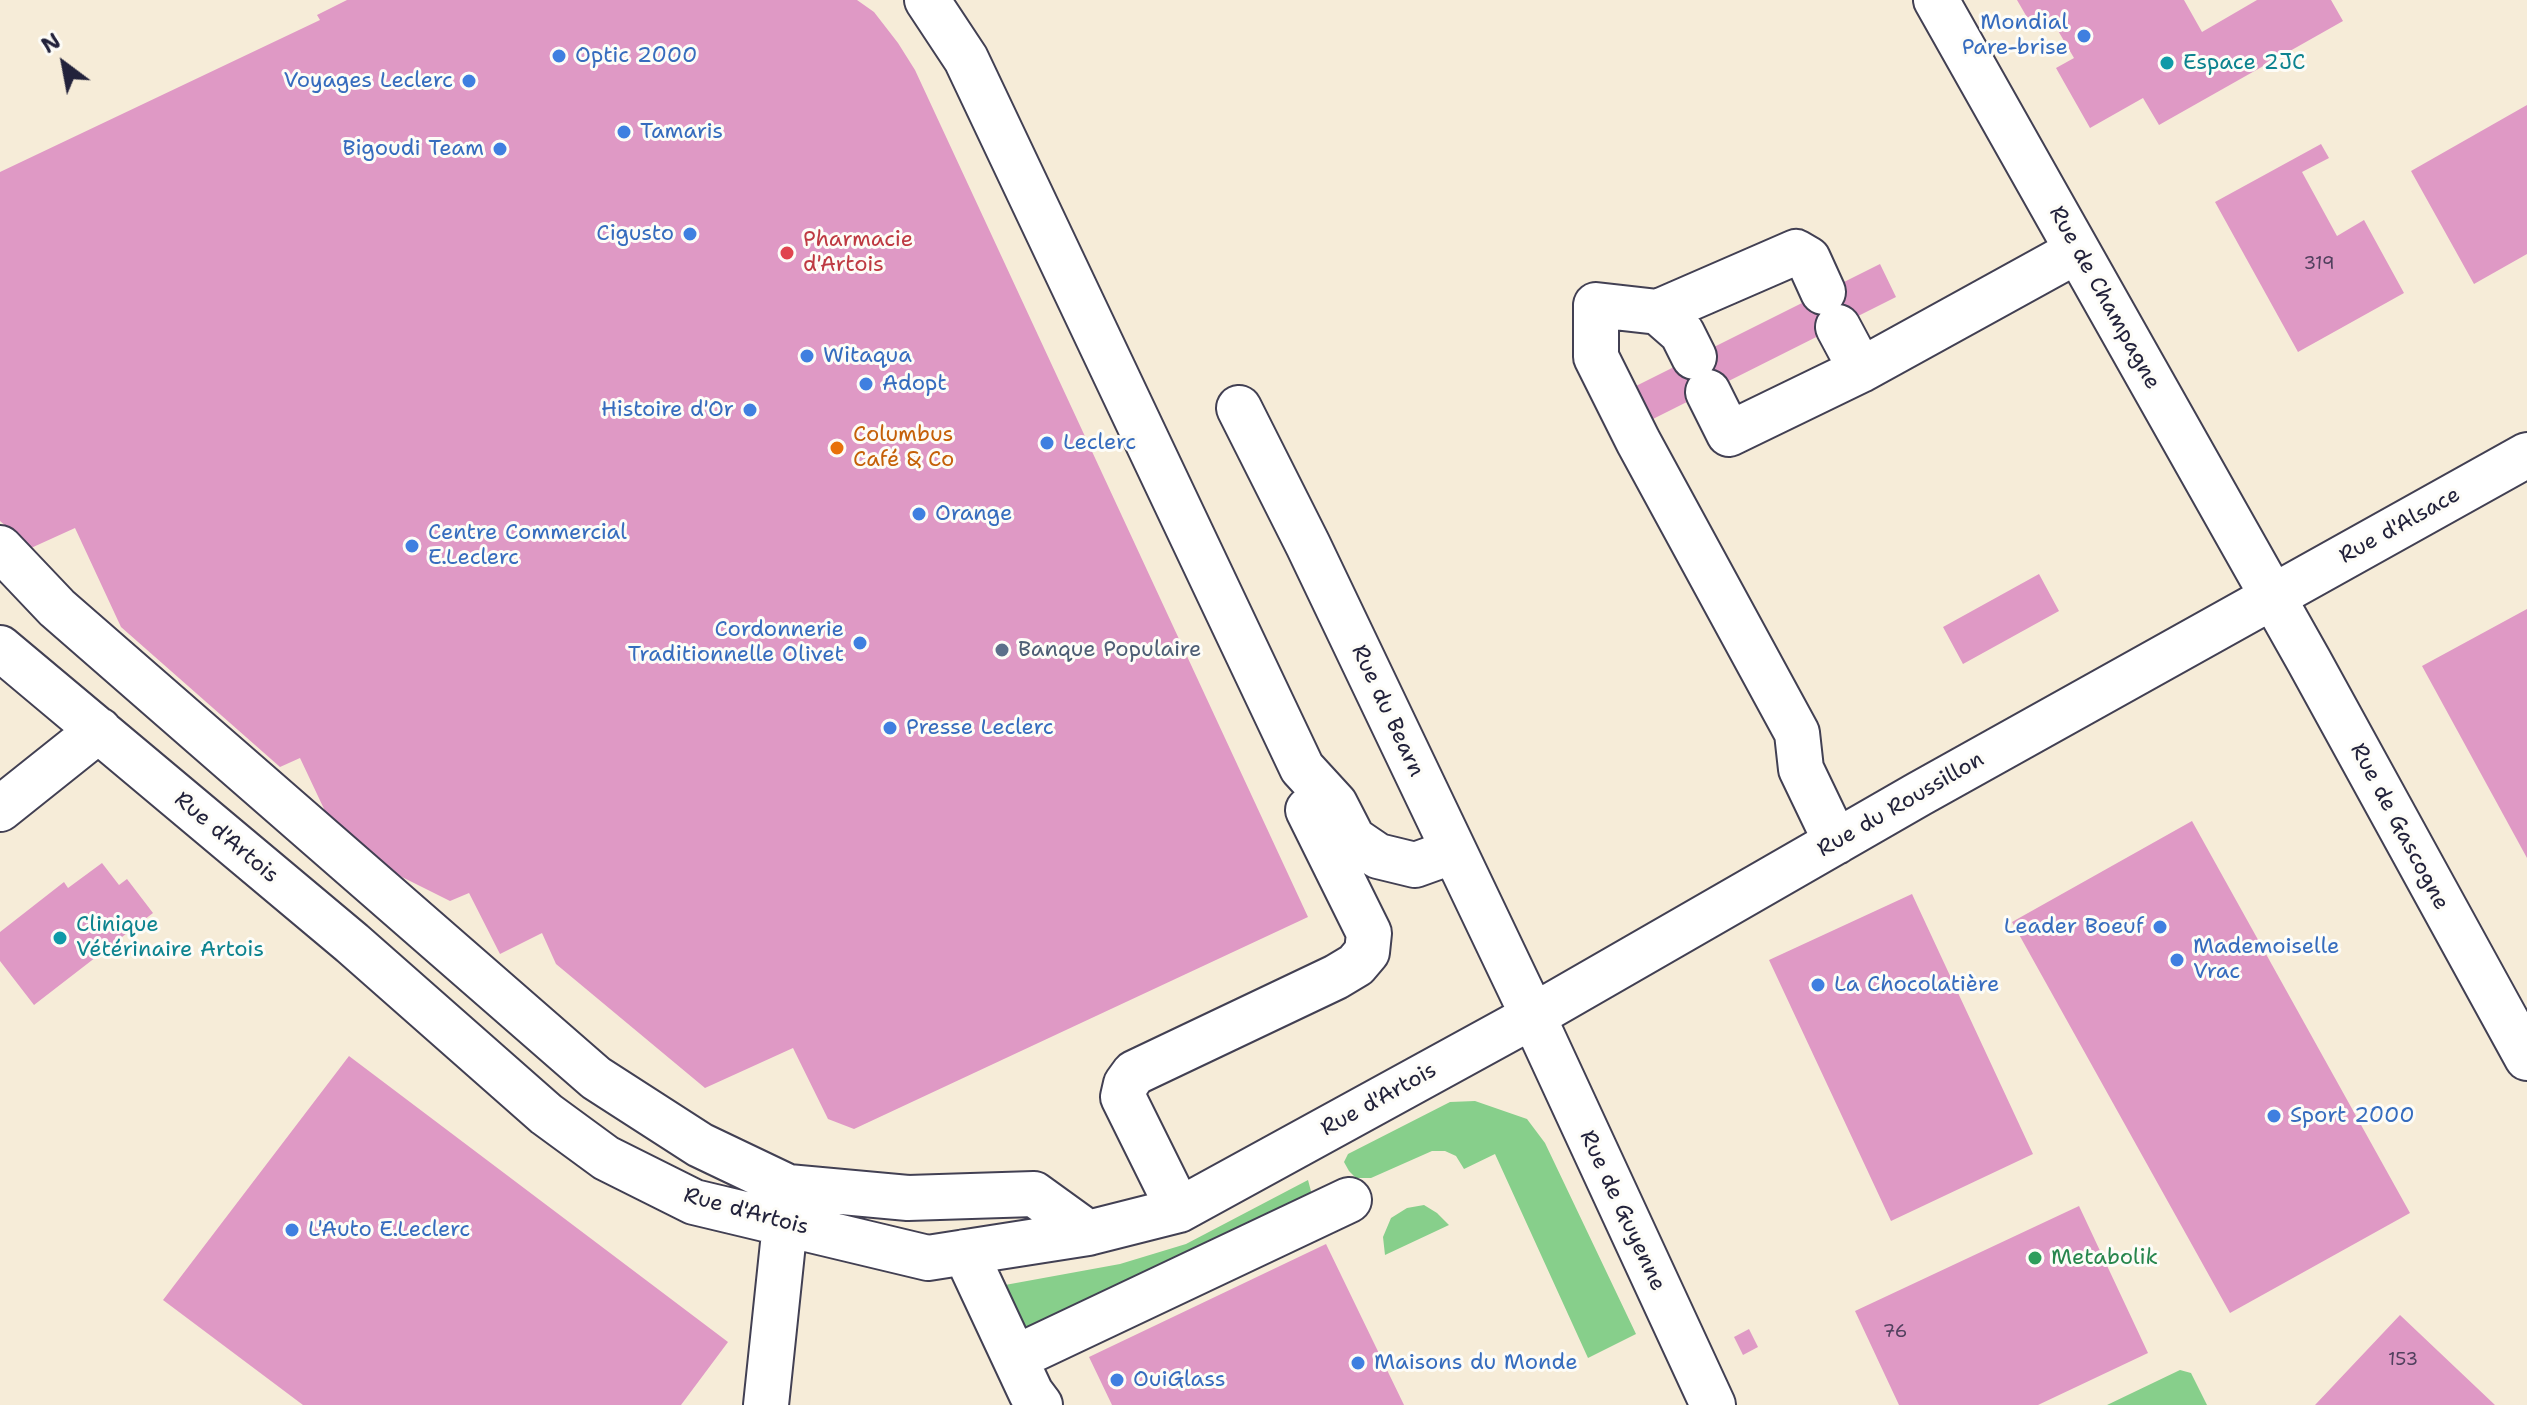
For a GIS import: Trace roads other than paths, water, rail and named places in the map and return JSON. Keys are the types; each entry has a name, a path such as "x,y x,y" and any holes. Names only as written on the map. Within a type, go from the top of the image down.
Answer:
{"street":[{"path":"927,0 966,59 1302,768 1335,804 1353,839 1378,856 1415,865 1454,851"},
{"name":"Rue de Champagne","path":"1936,0 2271,596"},
{"path":"1658,312 1682,333 1729,434 1861,370 2077,251"},
{"path":"1836,842 1801,769 1797,733 1638,441 1596,357 1596,305 1658,312 1796,252 1808,259 1861,370"},
{"name":"Rue du Bearn","path":"1239,408 1308,545 1533,1016"},
{"name":"Rue d'Alsace","path":"2271,596 2376,541 2527,455"},
{"path":"0,548 68,618 596,1078 700,1145 788,1187 908,1198 1034,1194 1088,1233"},
{"name":"Rue du Roussillon","path":"1533,1016 2271,596"},
{"name":"Rue de Gascogne","path":"2271,596 2527,1058"},
{"name":"Rue d'Artois","path":"0,648 352,943 546,1114 606,1158 694,1202 785,1224 928,1258 1088,1233 1179,1210 1533,1016"},
{"path":"0,809 99,730"},
{"path":"1179,1210 1123,1097 1126,1084 1134,1073 1336,977 1356,965 1367,952 1369,933 1308,812 1302,768"},
{"name":"Rue de Guyenne","path":"1533,1016 1713,1405"},
{"path":"837,1159 866,1185 908,1198"},
{"path":"1015,1358 1349,1200"},
{"path":"766,1405 785,1224"},
{"path":"965,1252 1031,1393 1040,1405"}],"place":[{"name":"Mondial Pare-brise","path":"2084,36"},
{"name":"Optic 2000","path":"559,56"},
{"name":"Espace 2JC","path":"2167,63"},
{"name":"Voyages Leclerc","path":"469,81"},
{"name":"Tamaris","path":"624,132"},
{"name":"Bigoudi Team","path":"500,149"},
{"name":"Cigusto","path":"690,234"},
{"name":"Pharmacie d'Artois","path":"787,253"},
{"name":"Witaqua","path":"807,356"},
{"name":"Adopt","path":"866,384"},
{"name":"Histoire d'Or","path":"750,410"},
{"name":"Leclerc","path":"1047,443"},
{"name":"Columbus Café & Co","path":"837,448"},
{"name":"Orange","path":"919,514"},
{"name":"Centre Commercial E.Leclerc","path":"412,546"},
{"name":"Cordonnerie Traditionnelle Olivet","path":"860,643"},
{"name":"Banque Populaire","path":"1002,650"},
{"name":"Presse Leclerc","path":"890,728"},
{"name":"Leader Boeuf","path":"2160,927"},
{"name":"Clinique Vétérinaire Artois","path":"60,938"},
{"name":"Mademoiselle Vrac","path":"2177,960"},
{"name":"La Chocolatière","path":"1818,985"},
{"name":"Sport 2000","path":"2274,1116"},
{"name":"L'Auto E.Leclerc","path":"292,1230"},
{"name":"Metabolik","path":"2035,1258"},
{"name":"Maisons du Monde","path":"1358,1363"},
{"name":"OuiGlass","path":"1117,1380"}]}
